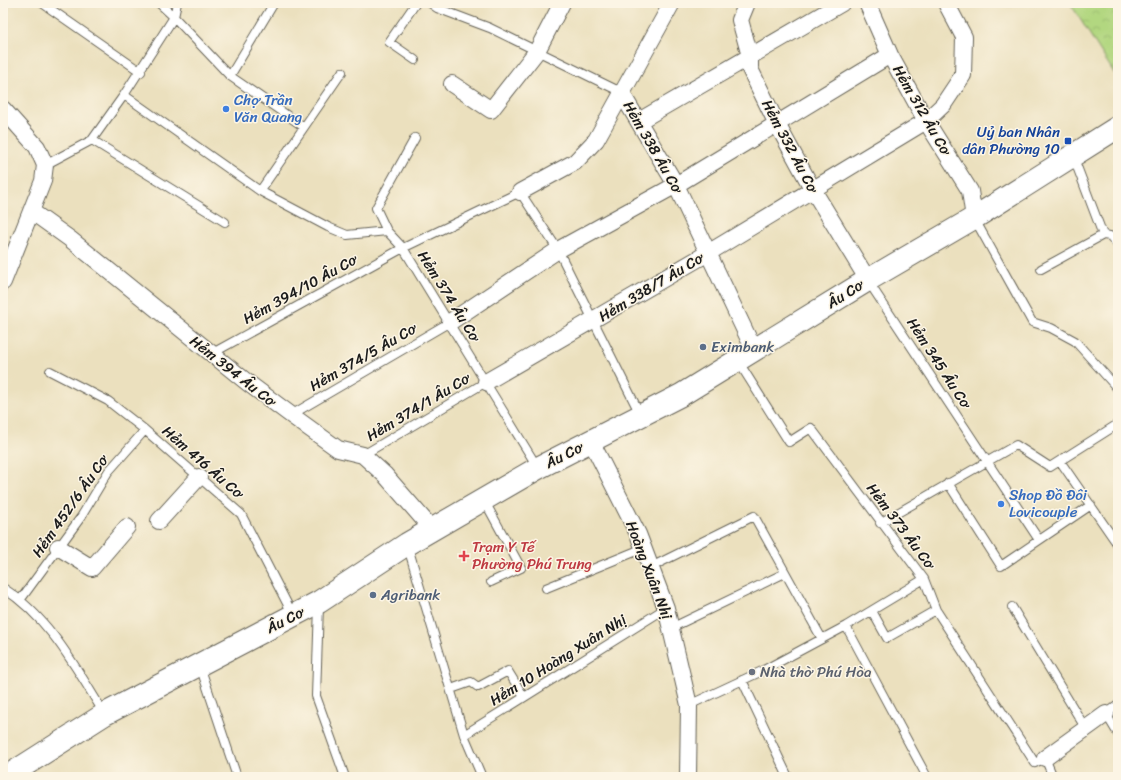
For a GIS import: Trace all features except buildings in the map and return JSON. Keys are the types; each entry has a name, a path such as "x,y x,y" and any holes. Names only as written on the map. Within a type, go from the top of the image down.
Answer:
{"main road":[{"name":"Âu Cơ","path":"8,776 105,714 319,602 407,544 538,468 681,395 868,280 974,218 1118,127"}],"street":[{"path":"452,84 491,110 537,51 562,3"},
{"path":"520,192 575,162 596,140 621,92 672,3"},
{"name":"Hẻm 332 Âu Cơ","path":"747,3 740,20 750,56 750,69 777,124 814,190 868,280"},
{"path":"639,121 842,3"},
{"name":"Hẻm 312 Âu Cơ","path":"867,3 890,55 926,121 970,191 974,218"},
{"name":"Hẻm 338/7 Âu Cơ","path":"486,382 708,253 926,121 943,105 963,75 964,37 946,3"},
{"path":"450,322 558,250 676,185 890,55"},
{"name":"Hẻm 338 Âu Cơ","path":"621,92 676,185 708,253 746,355"},
{"path":"3,109 37,147 44,165 42,181 7,262 3,282"},
{"name":"Hẻm 394 Âu Cơ","path":"30,211 70,239 211,354 291,415 338,449 363,456 385,475 432,529"},
{"name":"Hoàng Xuân Nhị","path":"591,441 638,534 666,608 689,705 688,777"},
{"path":"159,521 199,477"},
{"path":"58,547 92,568 127,527"},
{"path":"1045,758 1112,709"}],"lane":[{"path":"42,3 141,72"},
{"path":"159,3 230,76 304,126"},
{"path":"44,165 92,140 141,72 174,17 177,3"},
{"path":"230,76 274,3"},
{"path":"415,60 389,42 416,3"},
{"name":"Hẻm 338 Âu Cơ","path":"430,3 437,8 490,28 621,92"},
{"path":"260,191 342,72"},
{"path":"124,95 260,191 328,227 347,235 387,231"},
{"name":"Hẻm 374 Âu Cơ","path":"415,138 376,208 387,231 403,248 450,322 538,468"},
{"path":"92,140 225,222"},
{"path":"1072,156 1103,235"},
{"path":"520,192 558,250 640,415"},
{"name":"Hẻm 394/10 Âu Cơ","path":"211,354 403,248 520,192"},
{"path":"974,218 1032,322 1051,328 1075,341 1118,389"},
{"path":"1041,268 1103,235 1110,236 1118,245"},
{"name":"Hẻm 345 Âu Cơ","path":"868,280 986,462 1039,540"},
{"name":"Hẻm 374/5 Âu Cơ","path":"291,415 450,322"},
{"name":"Hẻm 373 Âu Cơ","path":"746,355 789,442 811,428 880,523 924,580 936,610 1034,763 1045,758"},
{"name":"Hẻm 416 Âu Cơ","path":"50,371 108,401 144,430 241,514 293,616"},
{"name":"Hẻm 374/1 Âu Cơ","path":"363,456 486,382"},
{"path":"880,523 1016,444 1050,467 1118,424"},
{"name":"Hẻm 452/6 Âu Cơ","path":"21,599 81,517 108,472 144,430"},
{"path":"1060,461 1092,505 1118,545"},
{"path":"948,483 1001,566 1092,505"},
{"path":"484,500 521,568 491,582"},
{"path":"651,567 754,516 822,639"},
{"path":"407,544 464,735 482,777"},
{"path":"546,588 644,548"},
{"path":"671,628 785,573"},
{"path":"689,705 822,639 924,580"},
{"path":"3,588 21,599 60,643 105,714"},
{"path":"319,602 316,696 345,777"},
{"path":"1012,607 1086,728"},
{"name":"Hẻm 10 Hoàng Xuân Nhị","path":"464,735 666,608"},
{"path":"872,611 887,638 936,610"},
{"path":"846,626 927,777"},
{"path":"200,665 237,777"},
{"path":"451,689 471,682 478,687 508,671 524,697"},
{"path":"742,680 788,777"},
{"path":"1112,709 1118,734"},
{"path":"1045,758 1054,777"}],"green space":[{"path":"1070,3 1118,3 1118,75 1116,76"}],"place":[{"name":"Chợ Trần Văn Quang","path":"226,109"},
{"name":"Uỷ ban Nhân dân Phường 10","path":"1068,141"},
{"name":"Eximbank","path":"703,347"},
{"name":"Shop Đồ Đôi Lovicouple","path":"1001,504"},
{"name":"Trạm Y Tế Phường Phú Trung","path":"464,556"},
{"name":"Agribank","path":"373,595"},
{"name":"Nhà thờ Phú Hòa","path":"752,672"}]}
